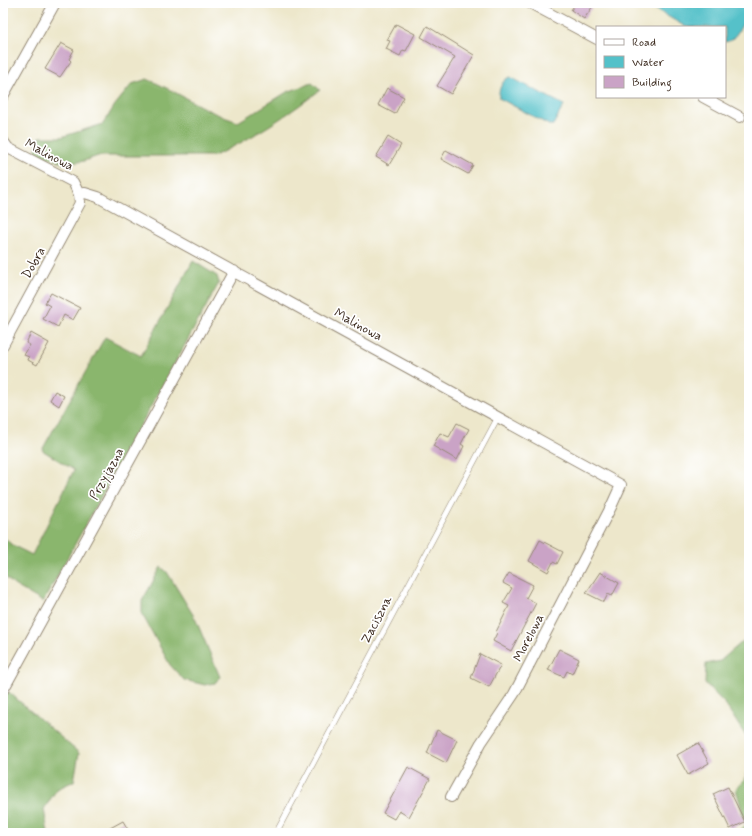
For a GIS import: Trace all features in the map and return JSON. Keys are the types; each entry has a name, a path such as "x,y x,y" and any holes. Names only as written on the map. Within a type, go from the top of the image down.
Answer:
{"street":[{"path":"3,96 55,3"},
{"path":"530,3 596,38"},
{"path":"705,98 740,117"},
{"name":"Malinowa","path":"3,141 8,148 73,182 80,194 85,193 98,197 621,485"},
{"name":"Dobra","path":"3,345 76,213 80,203 80,194"},
{"name":"Przyjazna","path":"3,690 234,271"},
{"name":"Morelowa","path":"451,797 481,743 514,694 621,485"}],"lane":[{"name":"Zaciszna","path":"276,833 498,417"}],"green space":[{"path":"147,79 214,113 238,122 287,92 312,83 320,90 269,126 241,143 214,156 98,156 84,161 65,164 35,152 39,137 61,137 103,124 115,105 132,84"},
{"path":"193,261 217,276 219,283 43,602 14,585 3,575 3,536 12,545 32,555 74,470 42,450 105,337 141,356"},
{"path":"161,567 167,572 195,618 220,677 215,683 205,685 184,680 170,665 142,614 142,601"},
{"path":"749,636 749,741 725,704 705,683 706,664 720,661"},
{"path":"3,687 79,753 74,781 57,789 44,809 48,833 3,833"},
{"path":"749,767 749,833 736,833 746,825 736,789 745,779"}],"water":[{"path":"645,3 744,3 746,7 744,21 739,31 731,40 726,42 726,26 684,26"},
{"path":"510,77 564,105 553,125 549,125 499,98 501,86 507,78"}],"building":[{"path":"576,3 595,3 584,19 571,10"},
{"path":"396,24 415,34 406,51 403,50 400,56 386,49 390,41 387,40"},
{"path":"427,26 474,55 451,94 437,86 455,57 421,37"},
{"path":"61,43 74,50 69,59 71,61 60,77 45,69"},
{"path":"387,88 404,97 395,114 378,105"},
{"path":"388,137 401,145 389,165 376,157"},
{"path":"446,150 473,165 468,174 441,159"},
{"path":"51,293 80,308 73,320 64,315 58,327 43,319 50,306 45,303"},
{"path":"31,333 49,343 37,365 28,360 29,357 24,355 30,345 26,343"},
{"path":"55,391 64,396 59,406 50,400"},
{"path":"457,423 469,429 461,444 464,446 457,460 433,446 440,433 449,437"},
{"path":"540,540 563,552 557,564 553,562 548,572 529,561"},
{"path":"600,572 619,583 612,596 608,594 604,602 586,593"},
{"path":"509,573 533,585 526,598 536,603 511,651 493,641 509,606 503,603 512,588 503,583"},
{"path":"559,649 579,659 572,674 567,671 564,677 548,670"},
{"path":"480,654 501,665 489,687 471,678"},
{"path":"437,730 457,740 446,763 427,753"},
{"path":"698,743 709,763 688,775 677,755"},
{"path":"408,767 430,779 409,817 399,811 394,819 383,813"},
{"path":"728,787 745,822 730,829 713,794"},
{"path":"123,821 130,833 101,833"}]}
